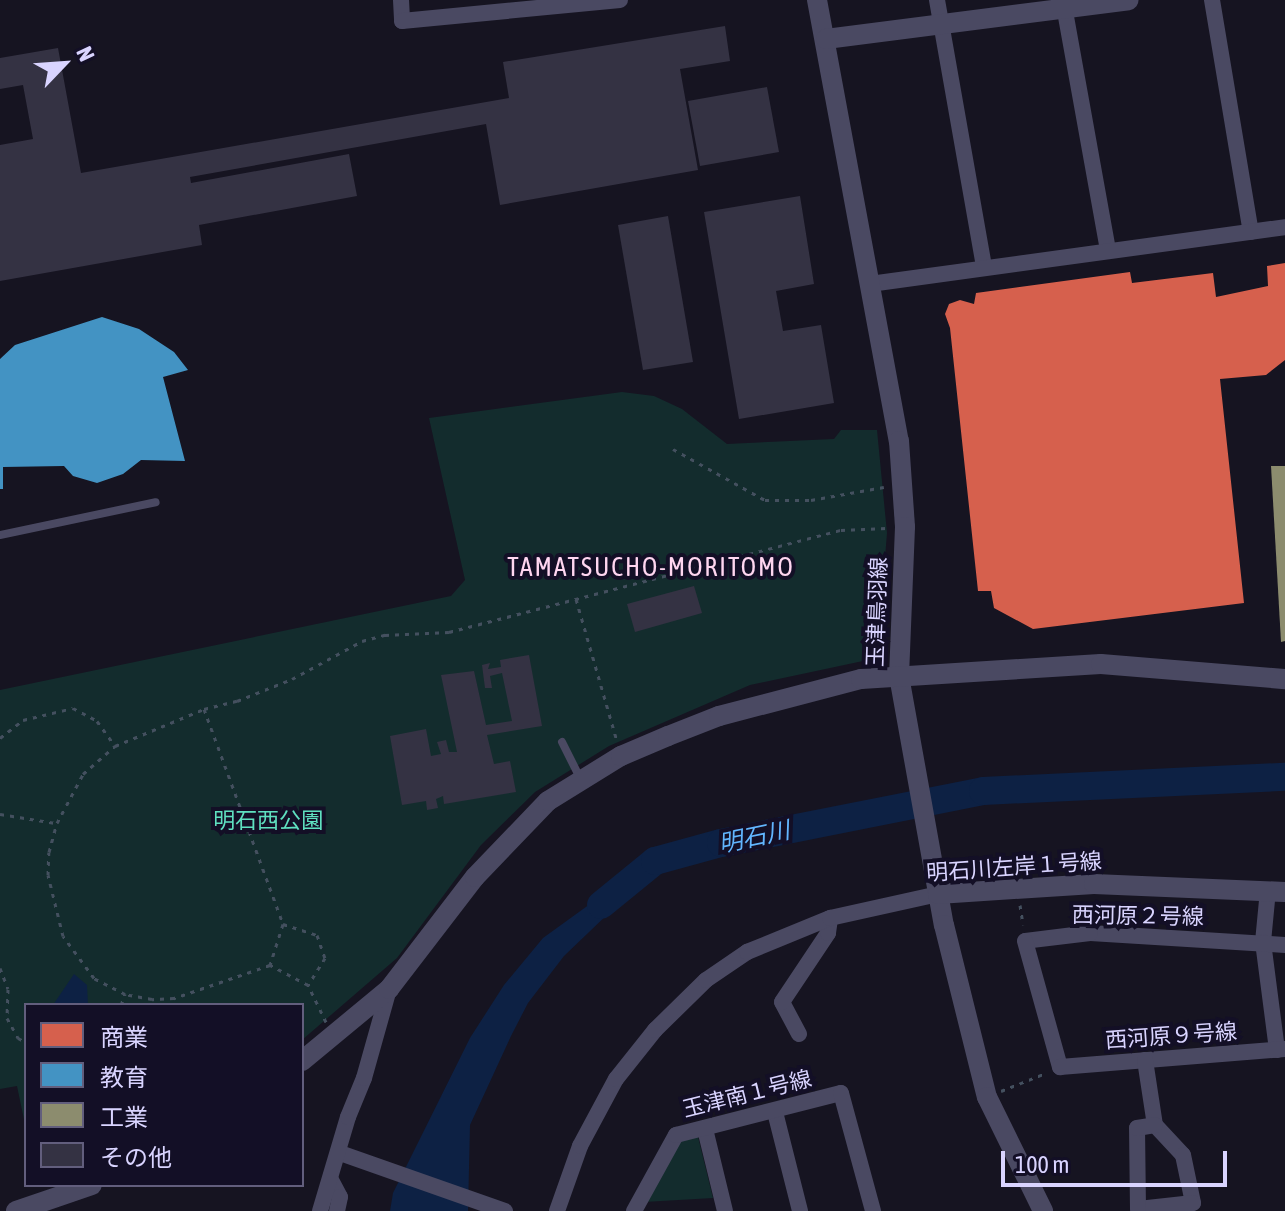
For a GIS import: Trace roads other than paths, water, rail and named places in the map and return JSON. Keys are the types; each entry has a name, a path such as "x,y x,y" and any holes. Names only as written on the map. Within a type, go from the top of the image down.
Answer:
{"street":[{"path":"401,0 402,21 620,0"},
{"name":"玉津鳥羽線","path":"817,0 870,284 903,484 905,527 899,676 938,894 965,1018 987,1097 1039,1210"},
{"path":"937,0 984,267"},
{"path":"826,39 1064,4 1129,0"},
{"path":"1212,0 1251,232"},
{"path":"1064,4 1108,249"},
{"path":"870,284 1285,227"},
{"path":"304,1059 389,989 475,877 548,801 621,756 719,716 861,679 899,676 1101,664 1285,679"},
{"name":"明石川左岸１号線","path":"557,1211 580,1146 616,1079 655,1030 706,980 747,952 830,918 938,894 1094,884 1276,891"},
{"path":"1276,891 1263,942 1281,1050"},
{"path":"799,1034 782,1002 828,933 830,918"},
{"name":"西河原２号線","path":"1060,1067 1025,941 1090,933 1285,945"},
{"path":"320,1211 340,1153 348,1117 364,1078 389,989"},
{"name":"西河原９号線","path":"1060,1067 1281,1050"},
{"path":"1145,1060 1155,1125 1183,1155 1193,1203 1138,1209 1137,1128 1155,1125"},
{"name":"玉津南１号線","path":"634,1211 676,1135 841,1093 873,1211"},
{"path":"775,1112 800,1211"},
{"path":"705,1129 725,1211"},
{"path":"340,1153 505,1211"},
{"path":"331,1180 340,1197 337,1211"},
{"path":"16,1211 86,1187"}],"lane":[{"path":"0,535 156,502"},
{"path":"562,742 580,779"}],"water":[{"path":"637,870 611,911 564,956 528,1003 511,1036 470,1125 468,1211 390,1211 393,1193 470,1038 504,985 543,938"},
{"path":"74,974 87,985 88,1003 54,1003"}],"waterway":[{"name":"明石川","path":"601,905 655,861 721,843 983,791 1285,777"}],"district":[{"name":"TAMATSUCHO-MORITOMO","path":"651,568"}],"park label":[{"name":"明石西公園","path":"268,821"}]}
